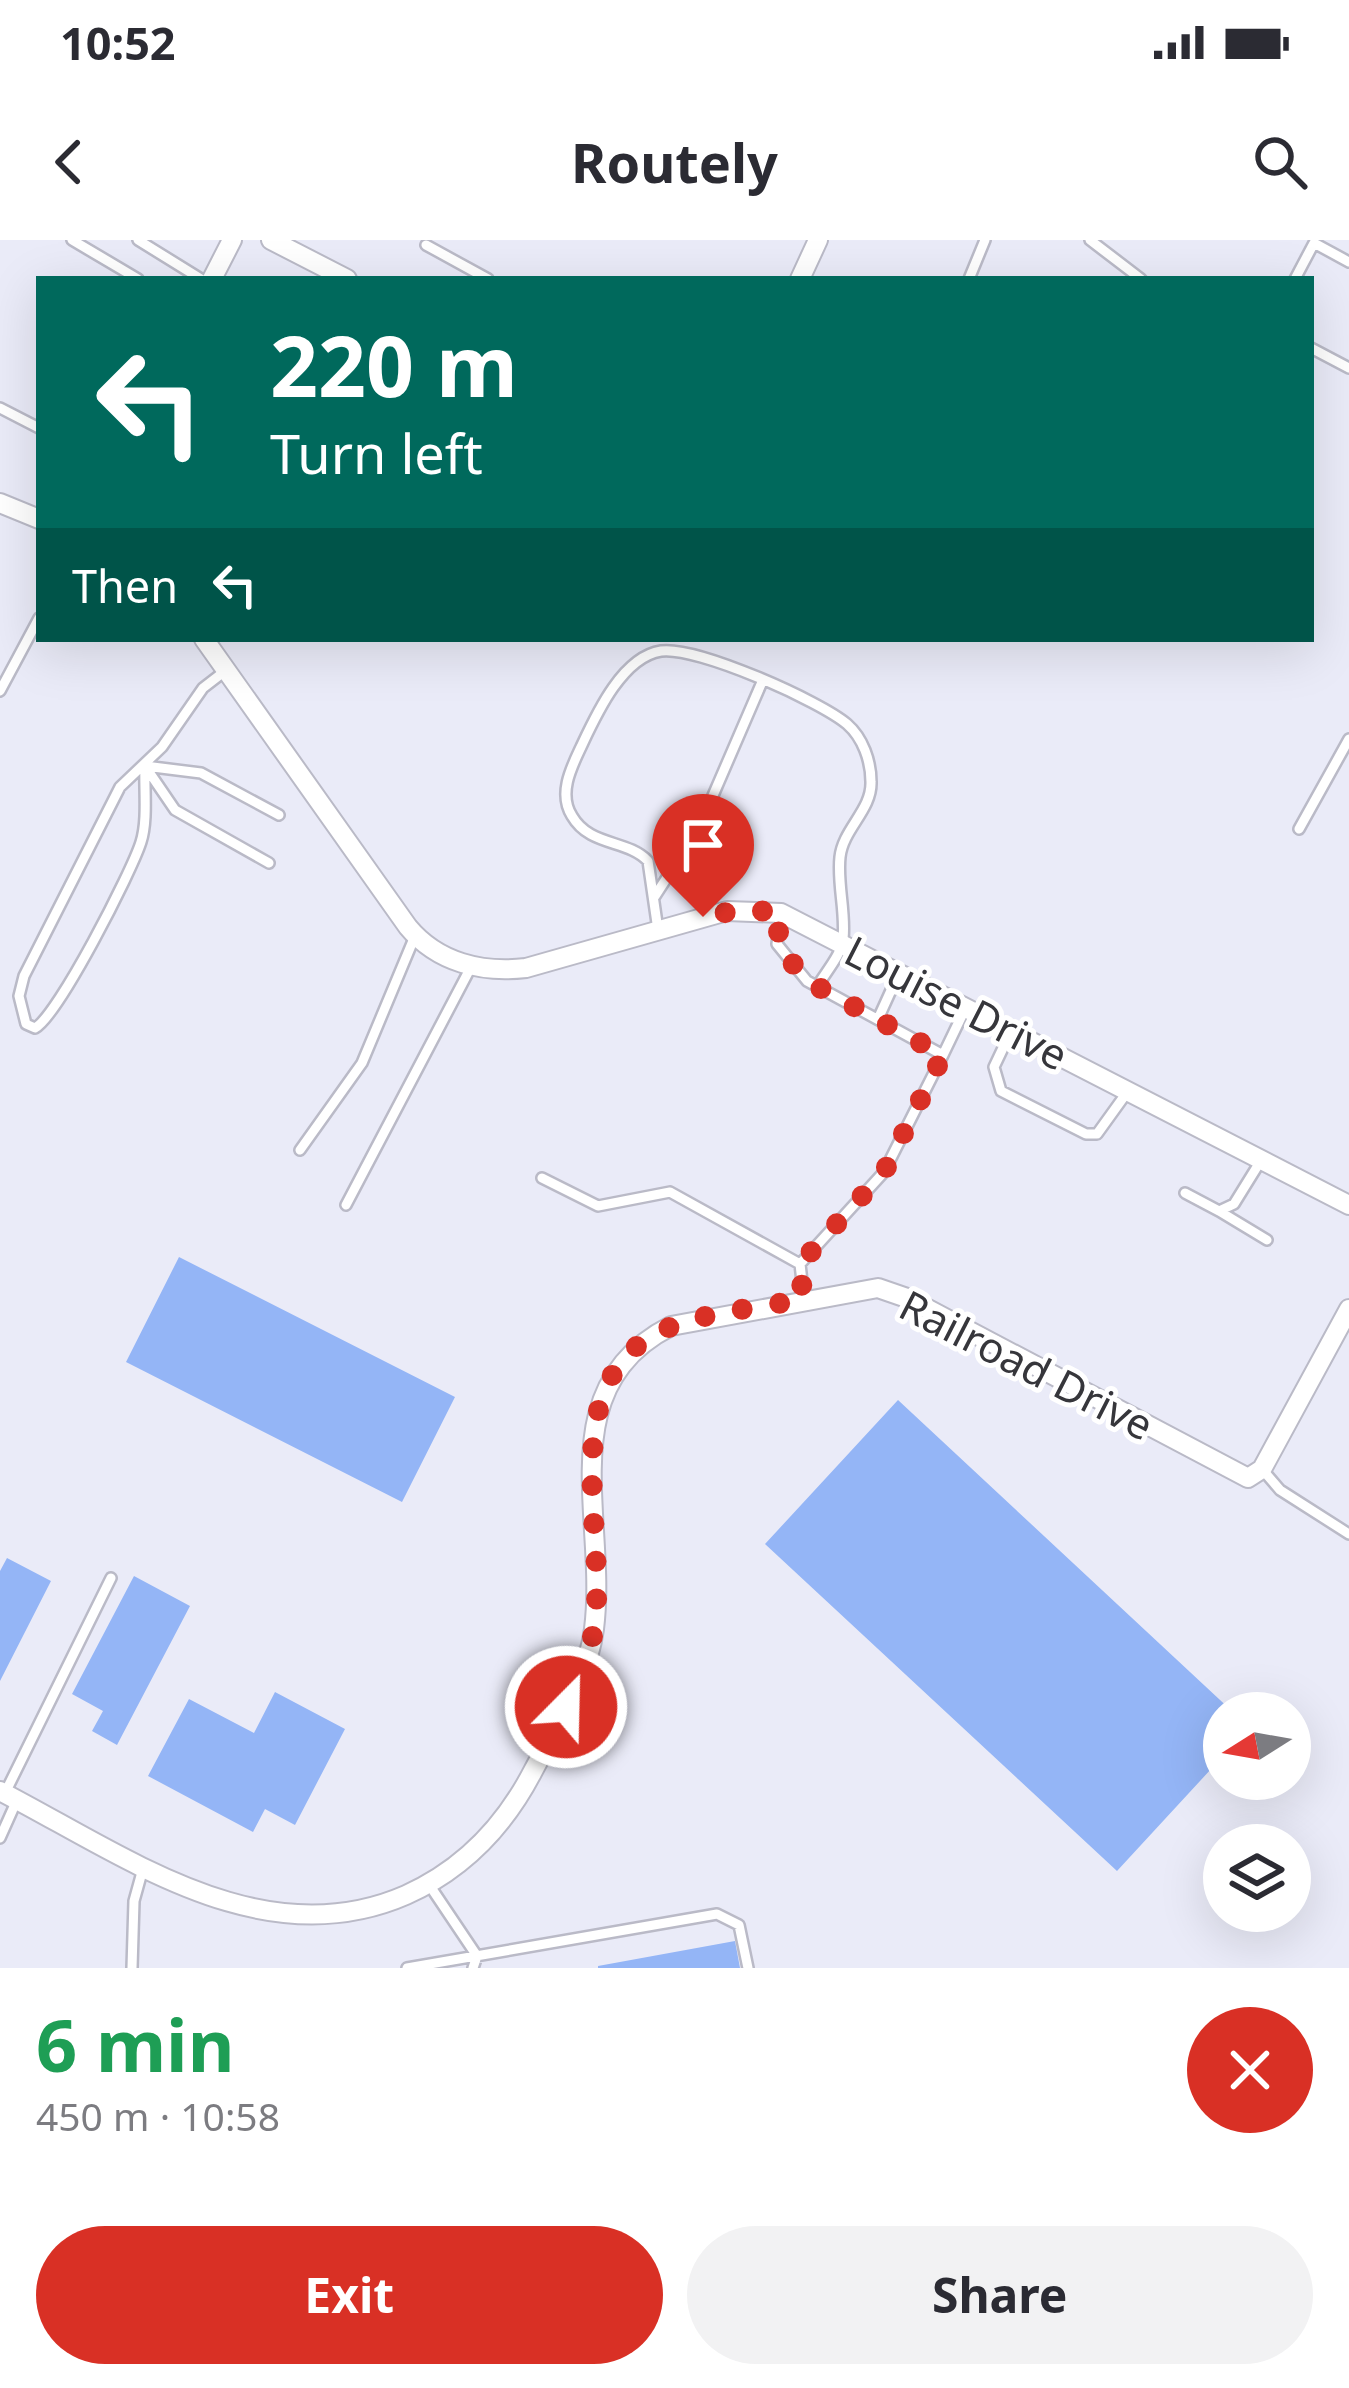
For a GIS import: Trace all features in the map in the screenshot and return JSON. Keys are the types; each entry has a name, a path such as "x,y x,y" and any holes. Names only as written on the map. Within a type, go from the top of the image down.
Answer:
{"street":[{"path":"214,276 232,240"},
{"path":"271,240 341,276"},
{"path":"803,276 818,240"},
{"path":"0,503 36,518"},
{"name":"Louise Drive","path":"206,642 415,936 471,967 526,968 727,910 781,913 1349,1205"},
{"name":"Railroad Drive","path":"7,1794 220,1901 279,1915 352,1912 428,1883 471,1855 517,1802 586,1669 596,1607 593,1430 608,1380 630,1351 671,1326 878,1288 907,1298 1237,1474 1248,1478 1262,1469"},
{"path":"1262,1469 1347,1317"}],"lane":[{"path":"73,240 132,276"},
{"path":"138,240 154,244 197,276"},
{"path":"970,276 985,240"},
{"path":"1090,240 1137,276"},
{"path":"1333,253 1340,240"},
{"path":"1296,276 1313,243 1349,262"},
{"path":"426,245 483,276"},
{"path":"1314,350 1349,368"},
{"path":"0,408 36,426"},
{"path":"0,691 36,624"},
{"path":"658,929 648,861 640,853 585,833 569,813 565,795 570,770 590,727 631,667 660,651 722,661 826,711 863,742 872,778 870,797 840,852 844,943 817,987"},
{"path":"145,766 142,840 64,995 47,1022 35,1028 26,1024 19,996 24,976 120,787 145,766 203,688 225,671"},
{"path":"655,897 699,828 762,682"},
{"path":"1299,829 1349,739"},
{"path":"145,766 200,773 279,815"},
{"path":"145,766 175,810 269,863"},
{"path":"781,913 777,944 789,964 817,987 943,1055"},
{"path":"300,1150 362,1063 415,936"},
{"path":"346,1205 471,967"},
{"path":"878,1019 900,972"},
{"path":"803,1299 800,1264 884,1172 966,1006"},
{"path":"1012,1029 994,1067 1001,1091 1086,1134 1103,1130 1128,1091"},
{"path":"1220,1211 1234,1204 1260,1162"},
{"path":"542,1178 598,1205 670,1192 800,1264"},
{"path":"1185,1193 1267,1240"},
{"path":"1262,1469 1280,1490 1349,1534"},
{"path":"0,1838 7,1794 111,1578"},
{"path":"132,1968 134,1901 144,1865"},
{"path":"428,1883 477,1956"},
{"path":"407,1968 717,1914 740,1925 748,1968"},
{"path":"473,1968 477,1956"}],"building":[{"path":"179,1257 455,1397 402,1502 126,1362"},
{"path":"898,1400 1211,1692 1203,1692 1203,1778 1117,1871 765,1544"},
{"path":"7,1558 51,1581 0,1681 0,1571"},
{"path":"134,1576 190,1606 117,1745 92,1731 103,1711 72,1694"},
{"path":"275,1692 345,1729 295,1825 265,1809 253,1832 148,1776 189,1699 254,1733"},
{"path":"735,1941 740,1968 598,1968 598,1966"}],"route":[{"path":"566,1707 586,1669 593,1634 593,1430 608,1380 630,1351 671,1326 803,1299 800,1264 884,1172 943,1055 807,981 777,944 781,913 744,909 703,917"}]}
